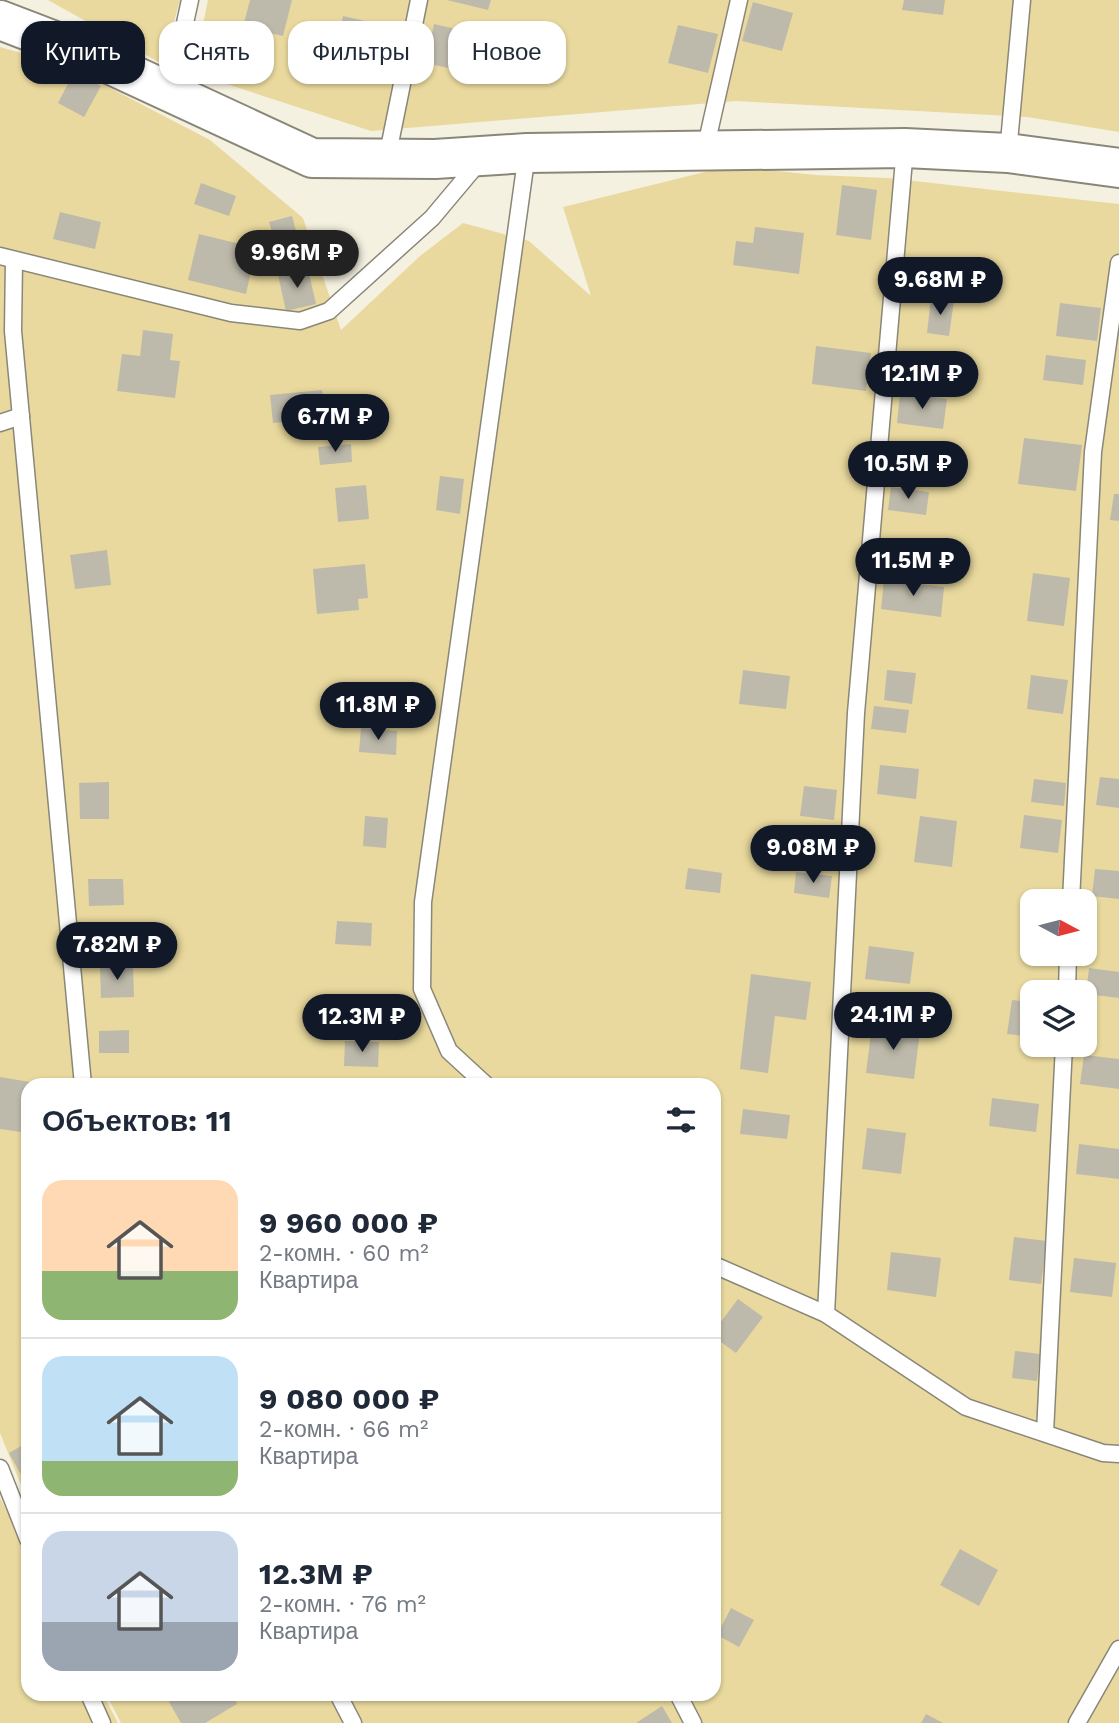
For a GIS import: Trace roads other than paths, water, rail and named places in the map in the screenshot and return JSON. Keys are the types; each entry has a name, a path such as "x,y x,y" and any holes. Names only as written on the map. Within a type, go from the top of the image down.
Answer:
{"main road":[{"path":"0,20 81,51 312,158 905,148 1008,152 1119,168"}],"lane":[{"path":"170,92 190,0"},
{"path":"387,158 419,0"},
{"path":"705,150 739,0"},
{"path":"1008,152 1022,0"},
{"path":"825,1314 856,713 905,148"},
{"path":"478,1078 449,1052 422,989 423,902 527,153"},
{"path":"82,1078 7,258 43,264 231,313 300,321 329,312 432,218 483,157"},
{"path":"1072,889 1093,452 1119,263"},
{"path":"0,423 21,416"},
{"path":"1045,1433 1063,1057"},
{"path":"721,1268 825,1314 966,1406 1103,1453 1119,1454"},
{"path":"0,1468 21,1521"},
{"path":"1077,1723 1119,1649"},
{"path":"92,1701 102,1723"},
{"path":"342,1701 353,1723"},
{"path":"682,1701 693,1723"}]}
